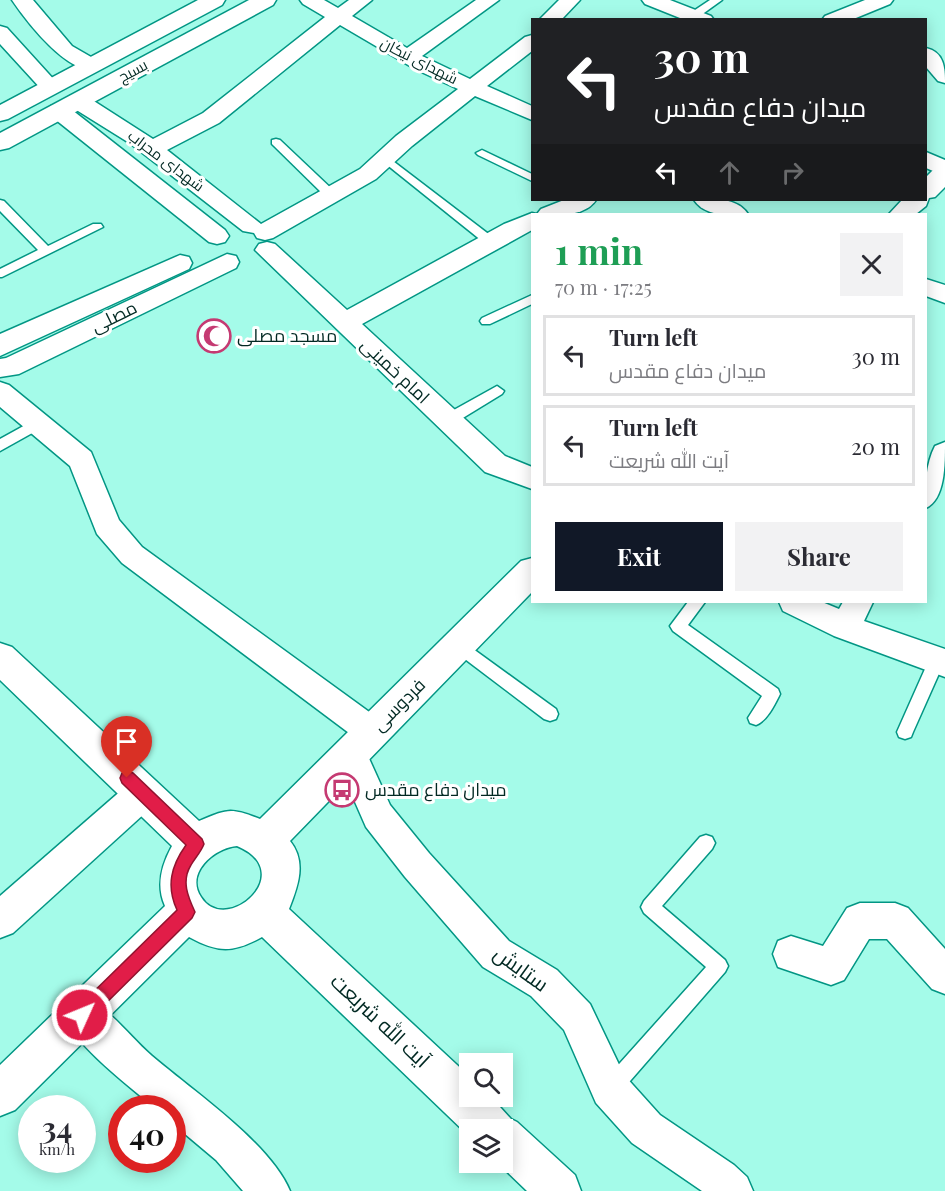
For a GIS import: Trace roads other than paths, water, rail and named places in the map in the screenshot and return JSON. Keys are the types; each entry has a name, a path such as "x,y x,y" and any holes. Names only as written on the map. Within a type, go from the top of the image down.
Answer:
{"street":[{"path":"23,0 65,50 91,65"},
{"name":"بسیج","path":"0,114 214,0"},
{"name":"بسیج","path":"0,143 265,0"},
{"name":"شهدای نیکان","path":"310,0 408,57 531,114"},
{"path":"152,149 211,118 308,39 362,0"},
{"path":"408,57 489,0"},
{"path":"551,18 570,0"},
{"path":"652,0 698,18"},
{"path":"838,18 883,4"},
{"path":"0,32 50,87"},
{"path":"261,236 232,227 219,249 245,263 254,260 261,236 368,174 472,87 531,42"},
{"path":"927,55 945,77"},
{"name":"شهدای محراب","path":"69,106 152,149 261,236"},
{"name":"شهدای محراب","path":"69,106 219,249"},
{"path":"927,160 945,171 927,190"},
{"path":"551,213 579,201"},
{"path":"708,201 734,213"},
{"path":"902,213 916,201"},
{"path":"344,323 491,242 526,230"},
{"name":"امام خمینی","path":"261,236 344,323 495,464 531,478"},
{"name":"مصلی","path":"0,346 219,249"},
{"name":"مصلی","path":"0,368 10,367 219,249"},
{"path":"927,287 945,294"},
{"path":"0,392 81,460 107,526 132,555 361,743"},
{"path":"927,494 938,461"},
{"name":"فردوسی","path":"266,839 531,572"},
{"path":"799,603 852,614 941,661"},
{"path":"0,658 197,844"},
{"name":"ستایش","path":"361,743 378,816 417,865 496,954 544,983 578,1017 610,1089 646,1129 734,1191"},
{"path":"0,920 143,793"},
{"path":"237,828 253,831 266,839 277,851 282,865 281,882 276,898 265,913 249,923 232,929 214,929 199,923 187,912 179,897 178,880 182,863 197,844 205,837 221,830 237,828"},
{"path":"0,1095 187,912"},
{"name":"آیت الله شریعت","path":"265,913 482,1119"},
{"path":"791,954 831,967 860,921 895,921 945,976"},
{"path":"82,1015 137,1068 230,1146 270,1191"},
{"path":"513,1147 559,1191"}],"lane":[{"path":"698,18 717,0"},
{"path":"276,142 331,195"},
{"path":"482,153 531,178"},
{"path":"385,158 491,242"},
{"path":"0,204 46,251"},
{"path":"2,273 97,228"},
{"path":"486,321 531,299"},
{"path":"448,420 496,391"},
{"path":"0,446 38,423"},
{"path":"696,603 678,626 772,694 756,718"},
{"path":"459,645 550,714"},
{"path":"905,732 941,661"},
{"path":"610,1089 719,966 650,907 706,843"}],"place":[{"name":"مسجد مصلی","path":"214,336"},
{"name":"میدان دفاع مقدس","path":"342,790"}]}
